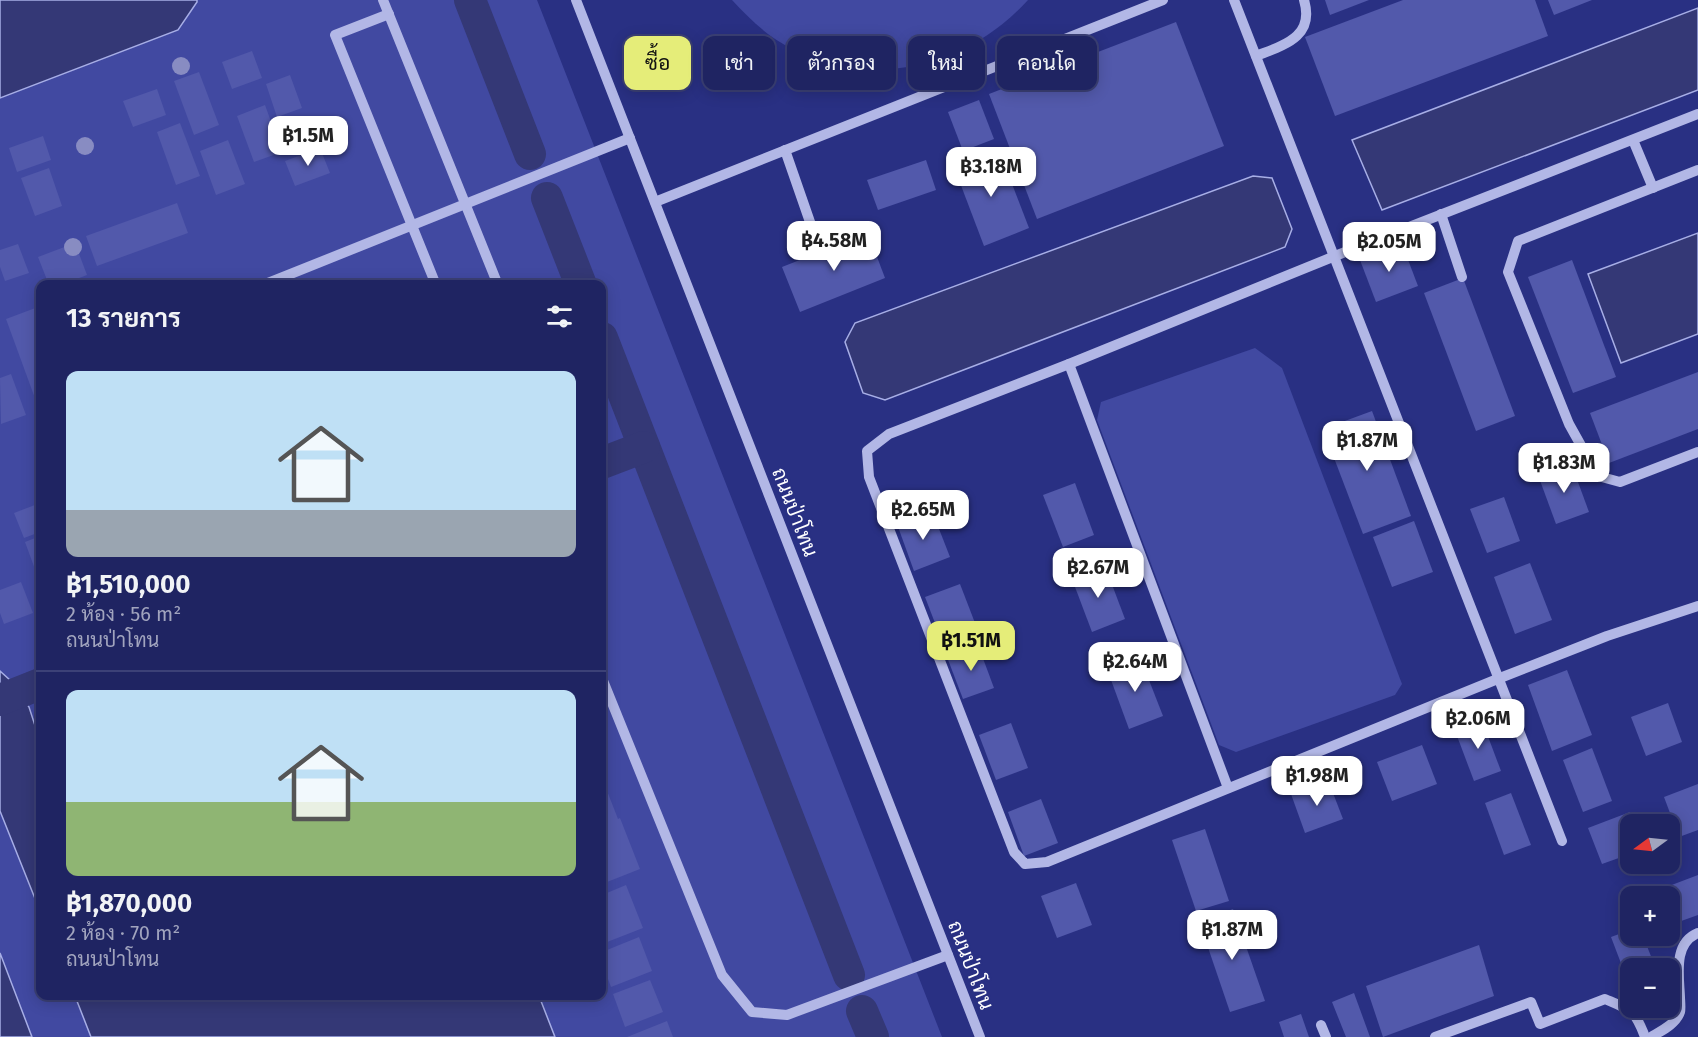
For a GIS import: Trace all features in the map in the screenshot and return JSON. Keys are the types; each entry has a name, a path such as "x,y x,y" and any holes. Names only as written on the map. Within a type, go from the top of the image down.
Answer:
{"street":[{"path":"383,0 496,280"},
{"name":"ถนนป่าโทน","path":"576,0 980,1037"},
{"path":"655,202 1163,0"},
{"path":"1234,0 1562,841"},
{"path":"1256,56 1285,45 1305,27 1308,12 1304,0"},
{"path":"389,14 335,35 434,280"},
{"path":"1698,114 1335,255 1070,364 889,434 867,451 869,477 1014,852 1025,864 1047,862 1500,678 1607,636 1698,606"},
{"path":"275,280 630,138"},
{"path":"1633,140 1653,188"},
{"path":"785,150 818,245"},
{"path":"1698,170 1518,241 1508,272 1569,424 1598,476 1620,482 1698,452"},
{"path":"1441,214 1462,277"},
{"path":"1070,364 1227,788"},
{"path":"606,688 722,975 752,1012 787,1015 948,955"},
{"path":"1651,1037 1669,1026 1680,1012 1679,960 1682,946 1698,933"},
{"path":"1435,1037 1531,1002 1540,1024 1605,999 1627,1008 1638,1018 1645,1037"},
{"path":"1321,1024 1326,1037"}],"shaded area":[{"path":"0,0 537,0 942,1037 0,1037"},
{"path":"0,0 197,0 197,2 178,30 0,98"},
{"path":"732,0 1028,0 1001,25 985,36 908,36 908,67 896,68 896,36 787,36 787,45 775,39 775,36 771,36"},
{"path":"1698,8 1698,90 1382,210 1352,140"},
{"path":"1253,176 1272,178 1292,229 1285,247 885,400 863,393 845,342 855,323"},
{"path":"1698,233 1698,334 1621,363 1588,274"},
{"path":"1255,348 1282,368 1402,684 1395,695 1236,752 1219,745 1097,420 1101,402"},
{"path":"0,671 11,681 29,707 36,729 36,901 0,811"},
{"path":"0,953 32,1037 0,1037"},
{"path":"77,1000 541,1000 555,1037 91,1037"}],"building":[{"path":"1325,0 1369,0 1330,15"},
{"path":"1403,0 1535,0 1548,36 1335,116 1305,37"},
{"path":"1548,0 1592,0 1554,15"},
{"path":"1176,22 1224,146 1037,219 989,94 999,90 1097,90 1097,52"},
{"path":"252,51 262,78 232,89 222,62"},
{"path":"199,72 219,125 194,135 174,81"},
{"path":"290,75 302,108 277,117 266,84"},
{"path":"157,89 166,115 133,127 123,101"},
{"path":"979,100 994,139 963,151 948,112"},
{"path":"265,105 282,152 254,162 237,116"},
{"path":"180,123 200,176 176,185 157,132"},
{"path":"43,136 51,160 17,172 9,148"},
{"path":"228,140 245,184 216,195 200,151"},
{"path":"320,148 330,173 295,186 285,161"},
{"path":"999,150 1029,228 984,246 954,167"},
{"path":"926,160 936,190 878,210 867,180"},
{"path":"49,168 62,206 35,216 21,178"},
{"path":"177,203 188,233 97,266 86,236"},
{"path":"868,233 885,278 800,312 782,267"},
{"path":"75,243 87,275 74,280 47,280 38,257"},
{"path":"18,244 29,273 5,281 0,267 0,250"},
{"path":"1402,244 1418,286 1376,302 1360,260"},
{"path":"1572,260 1616,377 1573,393 1528,277"},
{"path":"1463,278 1515,416 1476,431 1424,293"},
{"path":"36,308 36,401 6,319"},
{"path":"1698,372 1698,429 1609,463 1590,413"},
{"path":"11,374 26,415 1,424 0,378"},
{"path":"1372,411 1411,516 1363,534 1323,429"},
{"path":"1571,463 1589,512 1556,524 1538,475"},
{"path":"1075,483 1094,535 1063,547 1043,495"},
{"path":"1504,497 1520,541 1487,553 1470,509"},
{"path":"36,505 36,534 24,538 14,513"},
{"path":"932,511 950,557 914,571 897,524"},
{"path":"1414,521 1433,572 1392,587 1373,537"},
{"path":"36,538 36,572 25,542"},
{"path":"1530,563 1552,620 1515,634 1494,577"},
{"path":"1105,566 1125,619 1092,632 1072,579"},
{"path":"21,582 33,613 4,624 0,613 0,590"},
{"path":"960,584 975,623 940,636 925,597"},
{"path":"978,645 994,688 963,699 947,657"},
{"path":"1140,657 1163,716 1129,729 1107,669"},
{"path":"1567,670 1592,735 1552,751 1528,685"},
{"path":"1668,703 1682,742 1646,756 1631,717"},
{"path":"1481,718 1501,771 1474,781 1454,728"},
{"path":"1011,723 1028,768 996,780 979,735"},
{"path":"1422,745 1437,784 1392,801 1377,762"},
{"path":"1592,748 1612,801 1583,812 1563,760"},
{"path":"1328,780 1343,819 1305,833 1291,794"},
{"path":"1698,784 1698,830 1680,837 1680,814 1670,814 1664,797"},
{"path":"606,788 618,819 620,818 640,869 606,882"},
{"path":"1511,793 1531,845 1504,855 1485,803"},
{"path":"1041,799 1058,843 1024,856 1008,812"},
{"path":"1620,816 1620,858 1602,864 1588,828"},
{"path":"1205,829 1229,901 1196,911 1172,840"},
{"path":"1698,875 1698,915 1680,921 1680,886 1669,886"},
{"path":"1076,883 1092,925 1057,938 1041,896"},
{"path":"626,885 643,928 606,942 606,893"},
{"path":"1233,909 1265,1001 1230,1012 1199,921"},
{"path":"1620,934 1620,946 1647,946 1652,958 1620,958 1620,961 1611,937"},
{"path":"639,937 652,971 611,987 606,974 606,950"},
{"path":"1479,945 1494,996 1383,1037 1366,986"},
{"path":"650,980 663,1012 625,1027 613,994"},
{"path":"1354,993 1370,1037 1346,1037 1332,1002"},
{"path":"1301,1014 1309,1037 1284,1037 1279,1022"},
{"path":"667,1021 673,1037 627,1037"}],"waterway":[{"path":"470,0 530,154"},
{"path":"547,198 579,280"},
{"path":"606,348 849,975"},
{"path":"606,461 644,447"},
{"path":"0,700 36,686"},
{"path":"862,1011 873,1037"}]}
